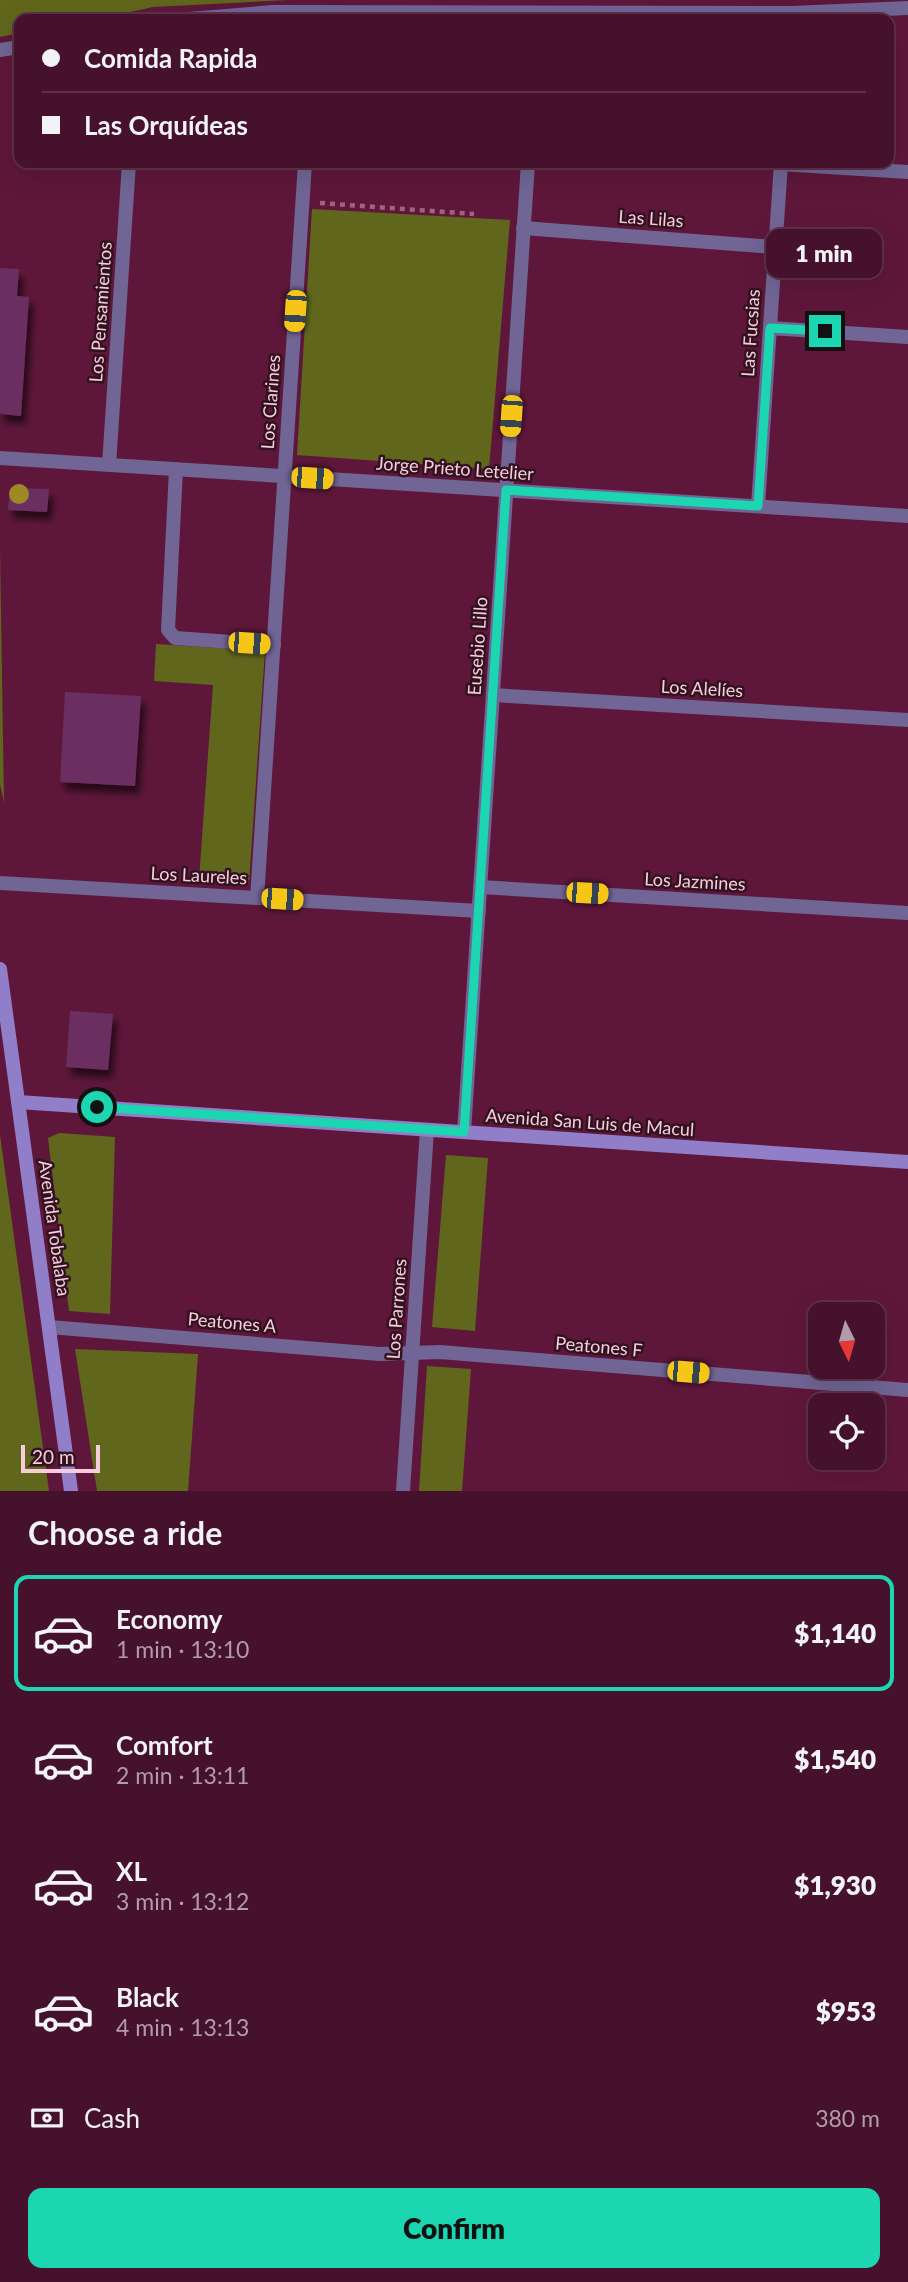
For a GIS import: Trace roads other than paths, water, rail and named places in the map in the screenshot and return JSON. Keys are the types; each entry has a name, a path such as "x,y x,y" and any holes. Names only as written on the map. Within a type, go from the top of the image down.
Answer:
{"street":[{"path":"820,14 908,8"},
{"name":"Los Pensamientos","path":"109,465 129,168"},
{"name":"Los Clarines","path":"257,898 305,168"},
{"name":"Eusebio Lillo","path":"464,1132 528,168"},
{"name":"Las Fucsias","path":"758,506 781,168"},
{"path":"852,168 908,172"},
{"name":"Las Lilas","path":"523,228 775,247"},
{"path":"770,328 908,337"},
{"name":"Jorge Prieto Letelier","path":"0,458 908,516"},
{"path":"176,469 168,631 175,638 274,645"},
{"name":"Los Alelíes","path":"493,695 908,720"},
{"name":"Los Laureles","path":"0,883 479,911"},
{"name":"Los Jazmines","path":"480,887 908,913"},
{"name":"Avenida Tobalaba","path":"0,969 71,1491"},
{"name":"Avenida San Luis de Macul","path":"18,1102 908,1162"},
{"name":"Los Parrones","path":"403,1491 427,1130"},
{"name":"Peatones A","path":"49,1326 380,1354 412,1353"},
{"name":"Peatones F","path":"412,1353 440,1352 908,1390"}]}
